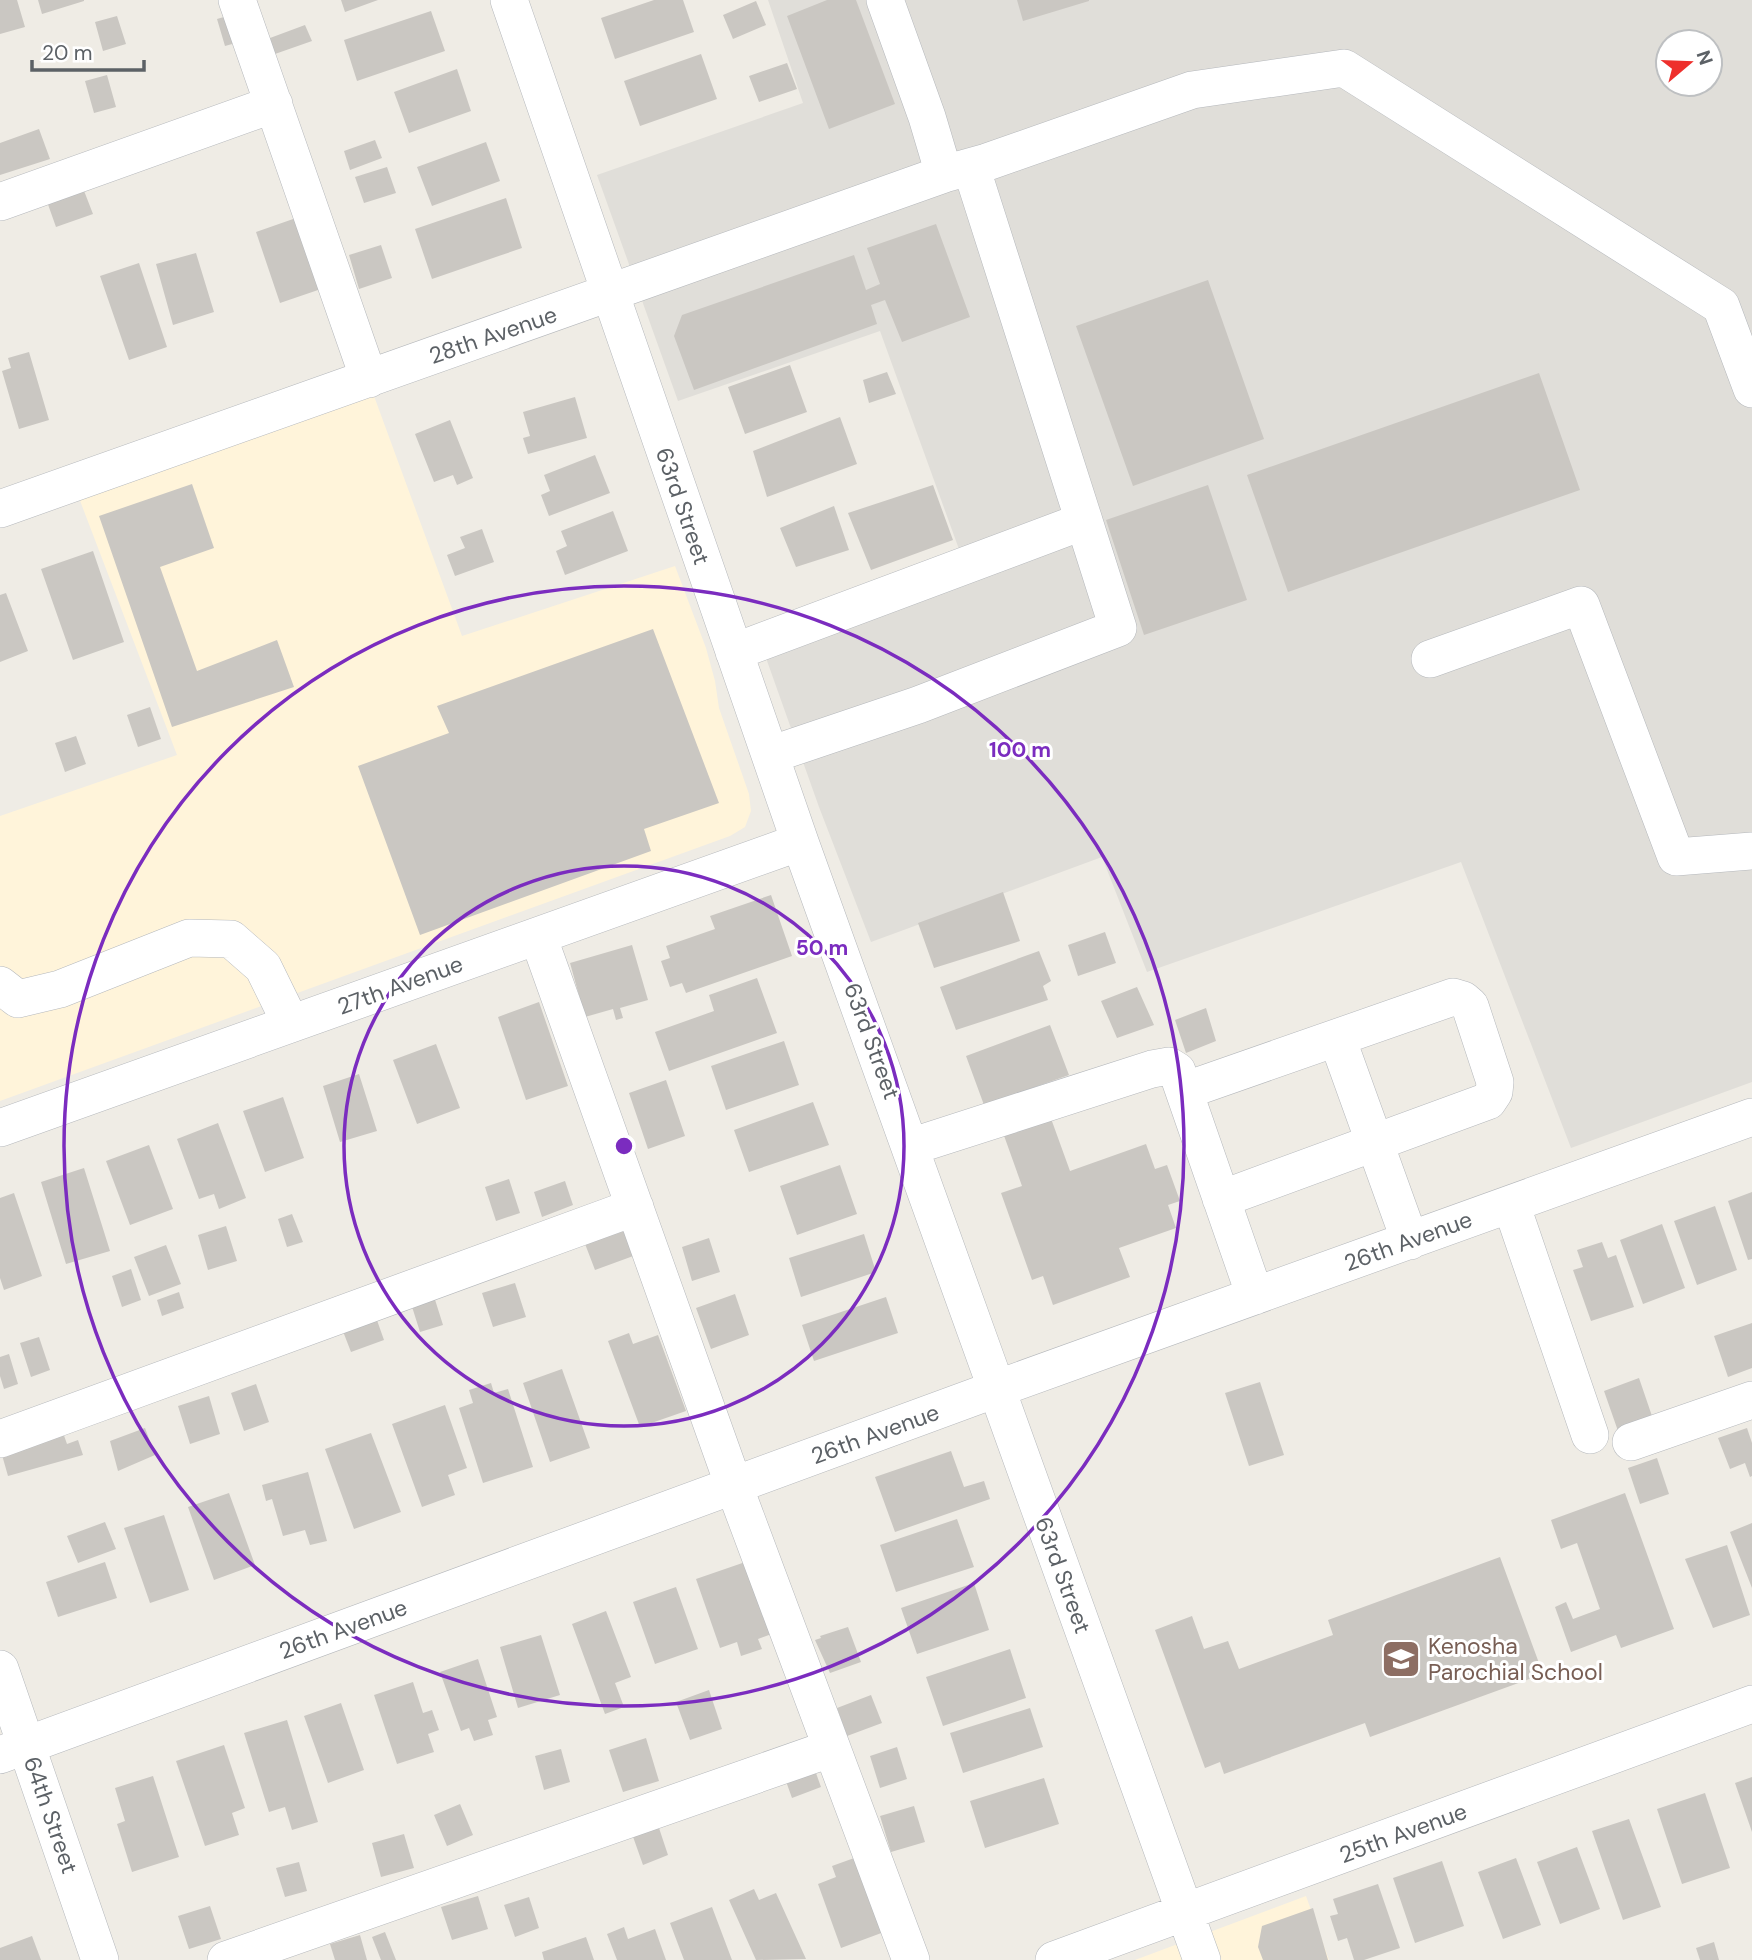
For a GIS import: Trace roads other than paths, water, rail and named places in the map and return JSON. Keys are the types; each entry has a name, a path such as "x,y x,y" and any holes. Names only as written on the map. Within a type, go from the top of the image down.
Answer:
{"street":[{"path":"237,0 369,379"},
{"name":"63rd Street","path":"509,0 800,842 1202,1960"},
{"path":"770,755 918,705 1118,628 967,167 927,117 885,0"},
{"name":"28th Avenue","path":"0,509 1192,90 1344,68 1721,306 1752,389"},
{"path":"0,202 274,104"},
{"path":"734,652 1084,521"},
{"path":"1430,659 1581,605 1676,857 1752,851"},
{"name":"27th Avenue","path":"0,1128 800,842"},
{"path":"538,936 734,1486 911,1960"},
{"path":"6,997 60,989 189,938 231,939 263,967 291,1024"},
{"path":"1185,1091 1453,997 1470,1006 1495,1082 1494,1092 1488,1101 1222,1199"},
{"path":"1336,1038 1410,1241"},
{"path":"910,1147 1152,1069 1169,1066 1177,1071 1185,1091 1255,1296"},
{"name":"26th Avenue","path":"13,1750 996,1389 1752,1117"},
{"path":"1511,1204 1590,1435"},
{"path":"0,1439 635,1208"},
{"path":"1631,1441 1752,1400"},
{"name":"64th Street","path":"0,1670 13,1750 100,1960"},
{"name":"25th Avenue","path":"1054,1960 1752,1704"},
{"path":"226,1960 832,1748"}],"place":[{"name":"Kenosha Parochial School","path":"1401,1659"}]}
